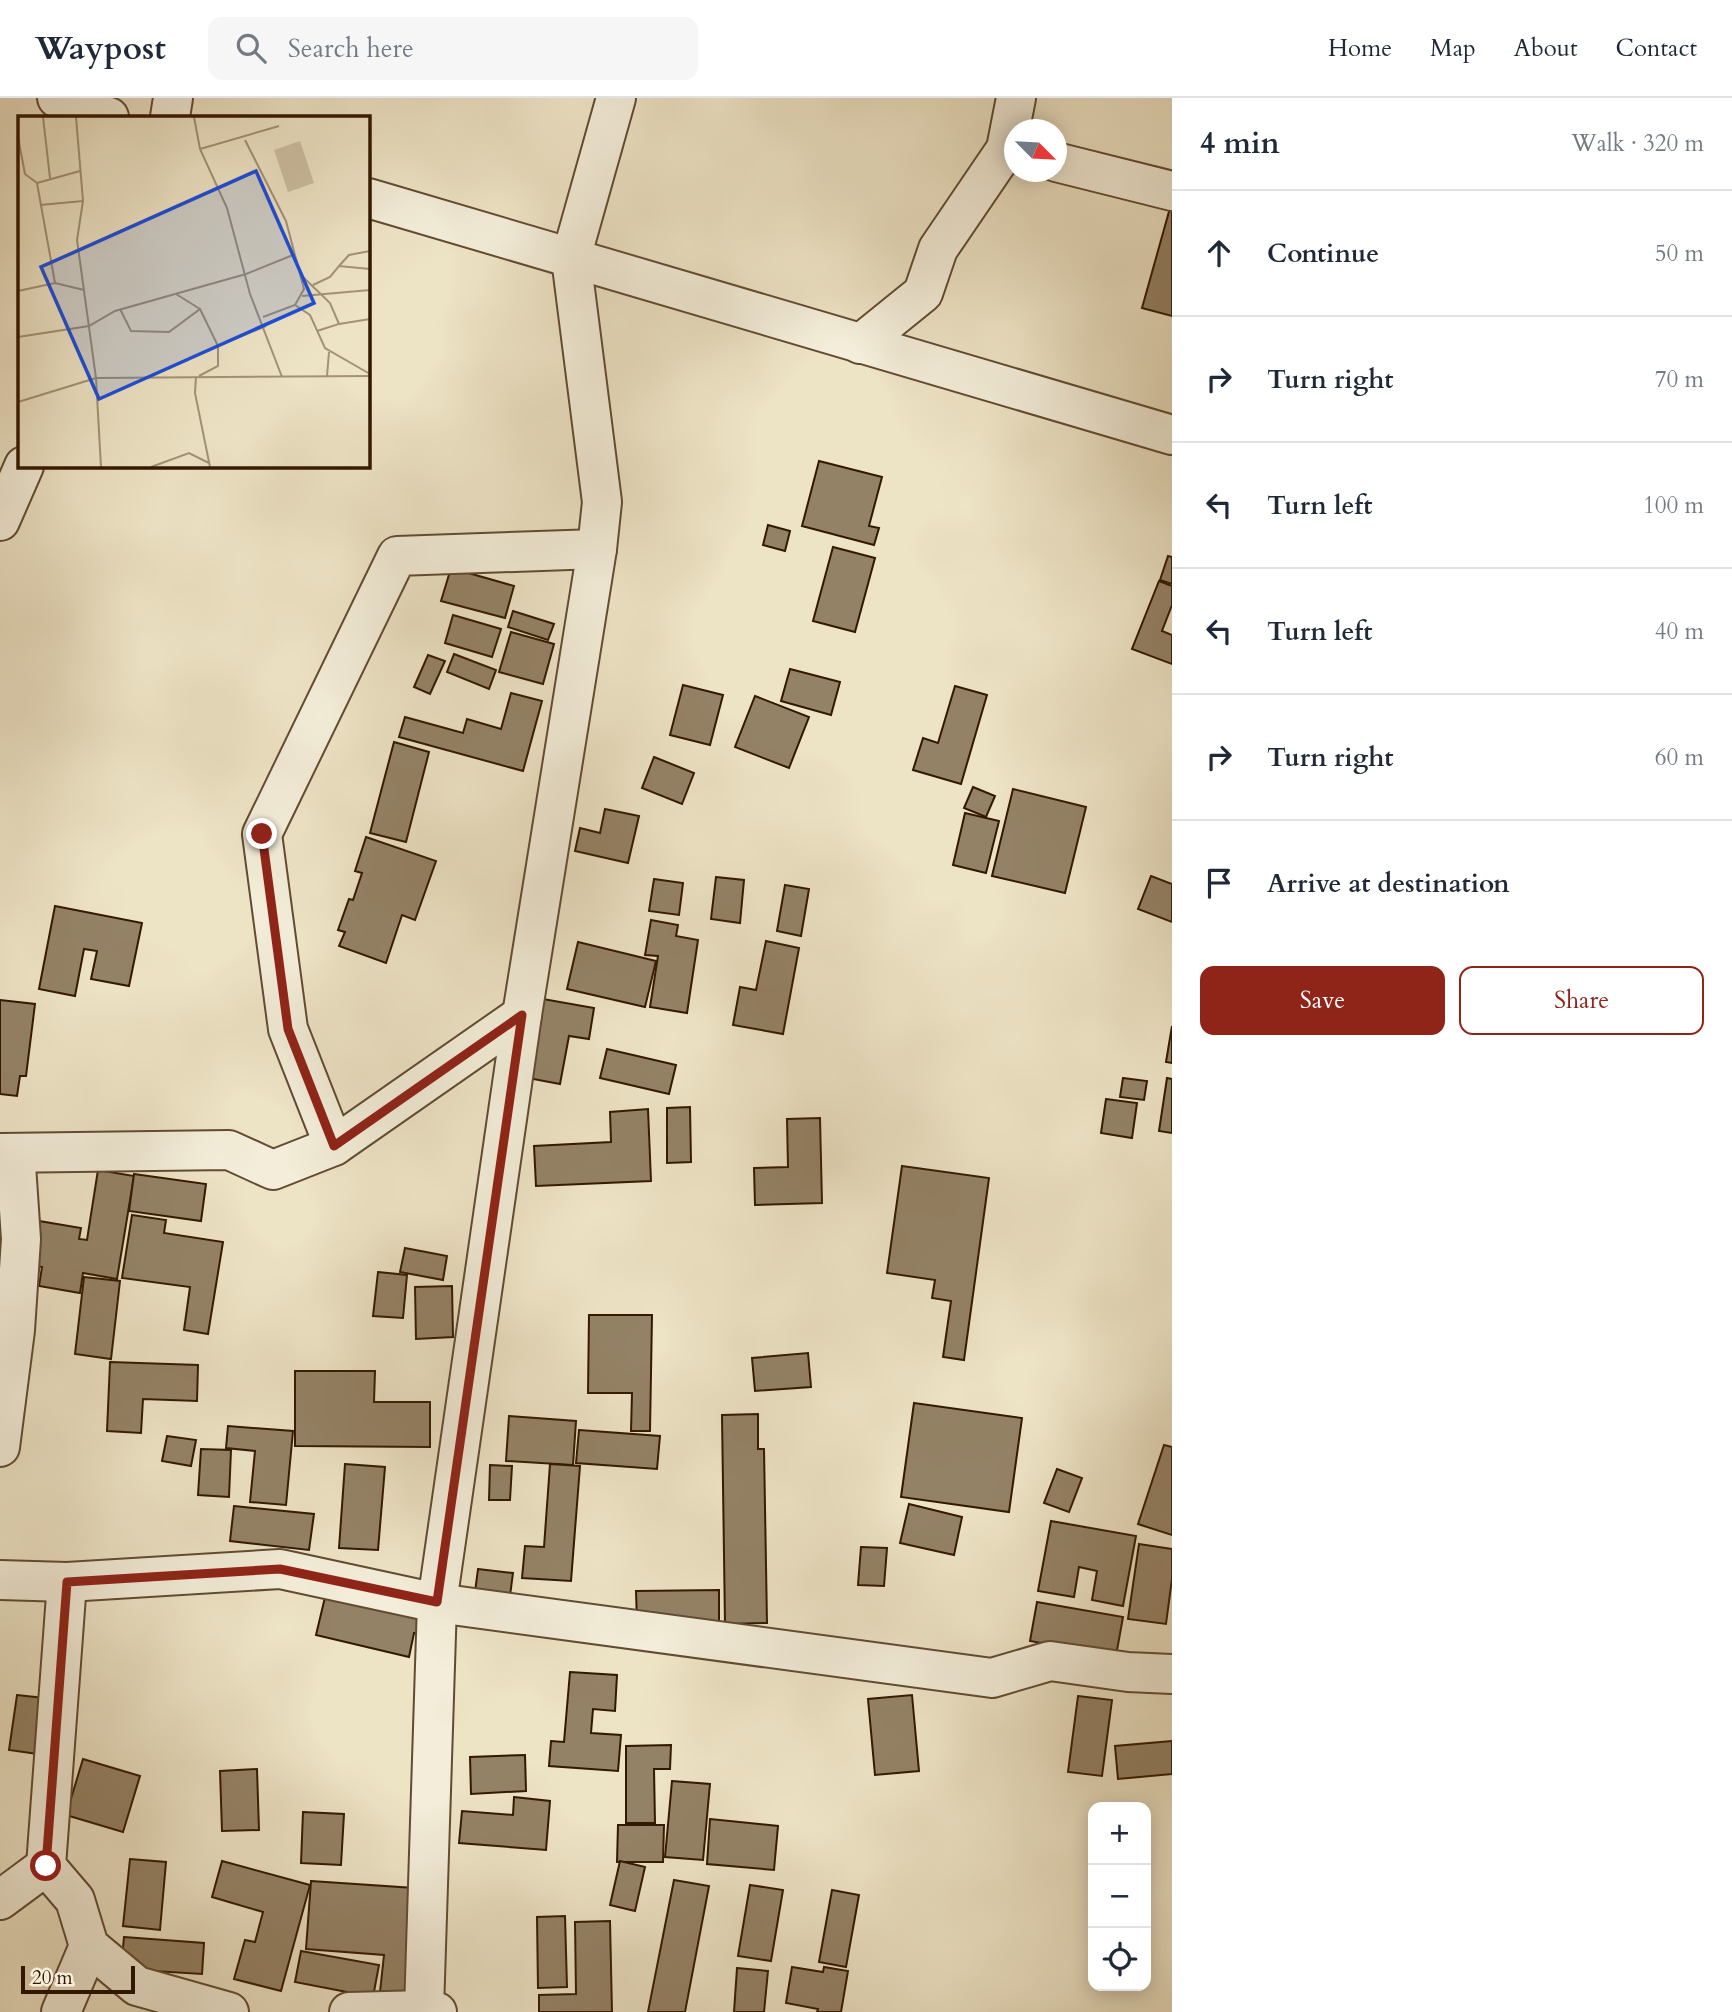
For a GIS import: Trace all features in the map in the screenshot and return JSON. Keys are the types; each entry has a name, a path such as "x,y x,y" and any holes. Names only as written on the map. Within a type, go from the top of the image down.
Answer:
{"street":[{"path":"57,98 105,116"},
{"path":"170,116 173,98"},
{"path":"349,2012 431,2011 437,1602 522,1015 597,549 602,502 571,258 616,98"},
{"path":"1014,119 1016,98"},
{"path":"860,344 923,293 938,249 1004,159"},
{"path":"1067,165 1172,191"},
{"path":"369,198 1172,435"},
{"path":"0,521 24,467"},
{"path":"334,1146 288,1029 262,834 397,556 597,549"},
{"path":"0,1153 229,1150 273,1170 334,1146 522,1015"},
{"path":"0,1153 16,1165 21,1239 15,1330 0,1447"},
{"path":"0,1580 67,1582 280,1569 437,1602 992,1678 1050,1661 1128,1672 1172,1674"},
{"path":"67,1582 46,1866 75,1900 89,1946 137,1986 229,2012"},
{"path":"0,1900 46,1866"},
{"path":"61,2012 89,1946"}],"building":[{"path":"1172,208 1172,316 1142,308"},
{"path":"819,461 882,477 869,526 879,528 874,545 802,526"},
{"path":"768,525 790,531 785,551 763,545"},
{"path":"833,547 875,558 855,632 813,621"},
{"path":"1168,556 1172,557 1172,584 1160,580"},
{"path":"451,568 514,586 505,618 441,601"},
{"path":"1159,581 1172,586 1172,605 1162,631 1172,635 1172,664 1132,649"},
{"path":"513,611 554,624 548,640 508,627"},
{"path":"453,615 501,629 492,657 445,643"},
{"path":"511,632 554,644 543,684 499,672"},
{"path":"454,654 496,670 489,689 447,672"},
{"path":"428,655 445,661 430,694 414,687"},
{"path":"790,669 840,682 831,715 781,701"},
{"path":"683,685 723,695 710,745 670,735"},
{"path":"955,686 987,695 961,784 913,770 923,738 938,743"},
{"path":"511,693 542,701 523,771 399,737 405,717 463,733 467,719 501,729"},
{"path":"755,696 809,717 789,768 735,747"},
{"path":"394,742 429,752 406,842 370,833"},
{"path":"654,757 694,773 682,804 642,788"},
{"path":"973,787 995,796 986,817 964,808"},
{"path":"1013,789 1086,807 1065,893 992,876"},
{"path":"605,809 639,816 628,863 575,851 580,828 600,833"},
{"path":"965,813 999,821 986,873 953,865"},
{"path":"366,837 436,861 415,920 402,915 386,963 339,946 345,932 338,930 349,899 353,900 362,873 355,871"},
{"path":"1151,876 1172,884 1172,922 1138,909"},
{"path":"716,877 744,880 740,923 711,919"},
{"path":"654,879 683,883 679,915 649,911"},
{"path":"785,885 809,889 801,936 777,931"},
{"path":"55,906 142,923 129,986 91,979 97,951 84,949 75,996 39,989"},
{"path":"651,920 678,925 676,936 698,940 687,1013 650,1007 658,956 645,955"},
{"path":"766,941 799,948 783,1034 733,1025 740,987 756,990"},
{"path":"578,942 656,961 645,1007 567,989"},
{"path":"543,999 594,1008 589,1039 569,1036 560,1084 528,1078"},
{"path":"0,1000 35,1004 26,1076 20,1076 17,1096 0,1094"},
{"path":"1172,1026 1172,1063 1166,1062"},
{"path":"607,1049 676,1065 669,1094 600,1078"},
{"path":"1123,1078 1147,1081 1144,1100 1120,1097"},
{"path":"1167,1078 1172,1079 1172,1133 1159,1131"},
{"path":"1106,1099 1137,1103 1132,1138 1101,1133"},
{"path":"690,1107 691,1162 667,1163 667,1108"},
{"path":"648,1109 651,1181 536,1186 534,1146 611,1142 610,1112"},
{"path":"820,1118 822,1203 755,1205 754,1168 788,1167 787,1119"},
{"path":"902,1166 989,1178 964,1360 943,1357 951,1301 932,1298 935,1280 887,1273"},
{"path":"98,1170 134,1176 117,1279 83,1273 80,1293 39,1286 42,1267 26,1264 33,1220 81,1228 79,1239 87,1240"},
{"path":"134,1174 206,1184 201,1221 129,1211"},
{"path":"132,1215 166,1220 164,1233 223,1242 208,1334 184,1330 190,1287 122,1278"},
{"path":"405,1248 447,1256 443,1280 400,1272"},
{"path":"378,1272 407,1275 403,1318 373,1316"},
{"path":"84,1277 120,1281 111,1359 75,1354"},
{"path":"452,1286 453,1337 416,1339 415,1287"},
{"path":"589,1315 652,1315 650,1431 631,1431 632,1393 588,1393"},
{"path":"808,1353 811,1387 755,1391 752,1358"},
{"path":"110,1362 198,1365 197,1401 143,1399 141,1433 107,1431"},
{"path":"295,1371 375,1371 374,1402 430,1402 430,1447 295,1446"},
{"path":"914,1403 1022,1418 1009,1512 901,1497"},
{"path":"758,1414 758,1449 764,1449 767,1623 725,1624 722,1415"},
{"path":"509,1416 576,1421 573,1465 506,1461"},
{"path":"228,1426 293,1431 286,1505 250,1502 255,1451 226,1448"},
{"path":"579,1430 660,1436 657,1469 576,1463"},
{"path":"167,1436 196,1440 191,1466 162,1461"},
{"path":"1164,1445 1172,1447 1172,1535 1138,1524"},
{"path":"201,1449 231,1450 229,1497 198,1495"},
{"path":"345,1464 385,1467 378,1550 339,1548"},
{"path":"550,1464 580,1466 571,1581 522,1578 525,1546 544,1547"},
{"path":"490,1465 512,1466 510,1500 489,1500"},
{"path":"1057,1469 1082,1478 1069,1512 1044,1503"},
{"path":"909,1504 962,1517 954,1555 900,1543"},
{"path":"234,1506 314,1514 309,1550 230,1541"},
{"path":"1051,1521 1136,1536 1123,1606 1092,1600 1097,1571 1079,1567 1074,1597 1038,1591"},
{"path":"1139,1544 1172,1549 1172,1579 1166,1624 1128,1619"},
{"path":"861,1547 887,1548 884,1586 858,1585"},
{"path":"478,1569 513,1573 508,1611 473,1607"},
{"path":"719,1590 719,1622 637,1623 636,1591"},
{"path":"326,1593 436,1620 432,1637 414,1633 409,1657 316,1635"},
{"path":"1037,1602 1123,1617 1116,1656 1030,1641"},
{"path":"570,1672 617,1675 615,1711 593,1709 591,1733 621,1735 618,1771 549,1766 551,1741 564,1742"},
{"path":"17,1695 53,1699 45,1755 9,1750"},
{"path":"912,1695 919,1771 875,1775 868,1699"},
{"path":"1078,1696 1112,1700 1102,1776 1068,1772"},
{"path":"1172,1741 1172,1774 1118,1779 1115,1746"},
{"path":"671,1745 670,1769 654,1769 655,1823 626,1823 626,1746"},
{"path":"525,1755 526,1791 471,1794 470,1757"},
{"path":"83,1759 140,1776 123,1832 66,1815"},
{"path":"257,1769 259,1830 222,1831 220,1771"},
{"path":"672,1781 710,1784 703,1860 665,1857"},
{"path":"514,1797 550,1801 546,1850 459,1843 462,1811 513,1815"},
{"path":"303,1812 344,1814 341,1865 301,1863"},
{"path":"710,1819 778,1826 774,1870 707,1864"},
{"path":"618,1825 664,1825 663,1862 617,1862"},
{"path":"130,1859 166,1862 160,1930 123,1926"},
{"path":"222,1861 310,1885 281,1991 234,1979 245,1940 255,1942 263,1912 212,1897"},
{"path":"620,1861 645,1867 635,1911 610,1905"},
{"path":"674,1880 709,1886 685,2012 648,2012"},
{"path":"311,1881 414,1888 405,1994 380,1992 384,1955 306,1949"},
{"path":"750,1885 783,1890 771,1961 738,1956"},
{"path":"832,1890 859,1895 846,1967 819,1962"},
{"path":"565,1916 567,1987 538,1988 537,1917"},
{"path":"610,1921 612,2012 539,2012 539,1995 576,1994 575,1922"},
{"path":"124,1937 204,1943 202,1974 121,1969"},
{"path":"301,1951 379,1965 373,1997 295,1982"},
{"path":"792,1967 823,1972 824,1967 848,1971 841,2012 817,2012 818,2009 786,2003"},
{"path":"737,1968 768,1971 764,2012 734,2012"}],"route":[{"path":"46,1866 67,1582 280,1569 437,1602 522,1015 334,1146 288,1029 262,834"}]}
